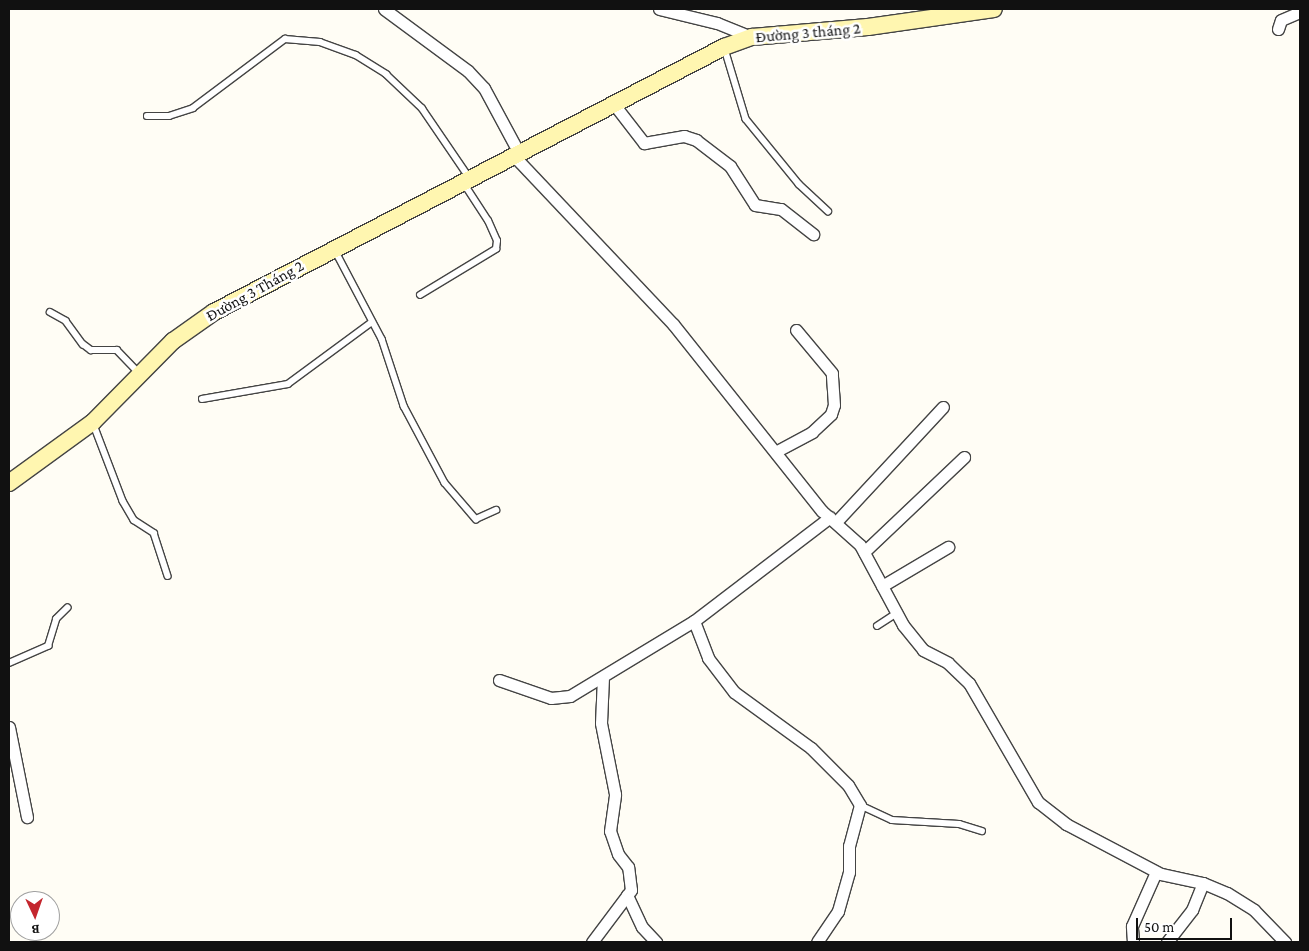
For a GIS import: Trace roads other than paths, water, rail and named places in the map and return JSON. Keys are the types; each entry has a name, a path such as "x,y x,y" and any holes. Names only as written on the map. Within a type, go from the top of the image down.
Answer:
{"main road":[{"name":"Đường 3 tháng 2","path":"522,152 613,103 724,47 752,37 906,22 994,9"},
{"name":"Đường 3 Tháng 2","path":"9,483 93,422 139,373 174,341 214,312 522,152"}],"street":[{"path":"384,9 468,70 484,88 522,152 673,324 833,519 864,552 897,613 923,650 948,663 969,683 1038,802 1066,824 1156,872 1203,883 1254,910 1285,942"},
{"path":"662,9 717,23 752,37"},
{"path":"1278,28 1281,20 1300,12"},
{"path":"613,103 644,143 684,136 696,140 730,166 755,205 781,209 813,234"},
{"path":"777,451 812,432 831,414 834,405 832,373 796,330"},
{"path":"499,680 551,698 570,696 603,678 694,621 833,519 943,407"},
{"path":"864,552 964,457"},
{"path":"882,586 948,547"},
{"path":"694,621 708,658 734,692 811,748 848,785 860,805 849,846 849,872 838,911 817,942"},
{"path":"592,942 631,890 628,867 618,854 610,831 615,794 601,723 603,678"},
{"path":"9,727 27,817"},
{"path":"1132,942 1132,926 1156,872"},
{"path":"1167,942 1192,910 1203,883"},
{"path":"627,895 642,927 656,942"}],"lane":[{"path":"147,116 169,116 193,108 285,39 320,42 356,55 386,74 422,108 467,180 497,241 496,249 420,295"},
{"path":"724,47 746,119 800,184 828,211"},
{"path":"334,248 382,339 404,406 445,482 476,519 496,510"},
{"path":"50,312 66,321 82,344 91,350 117,350 139,373"},
{"path":"202,399 288,384 372,322"},
{"path":"93,422 122,501 134,520 154,533 168,576"},
{"path":"9,663 48,646 56,619 67,608"},
{"path":"877,626 897,613"},
{"path":"860,805 892,820 959,824 982,831"}]}
